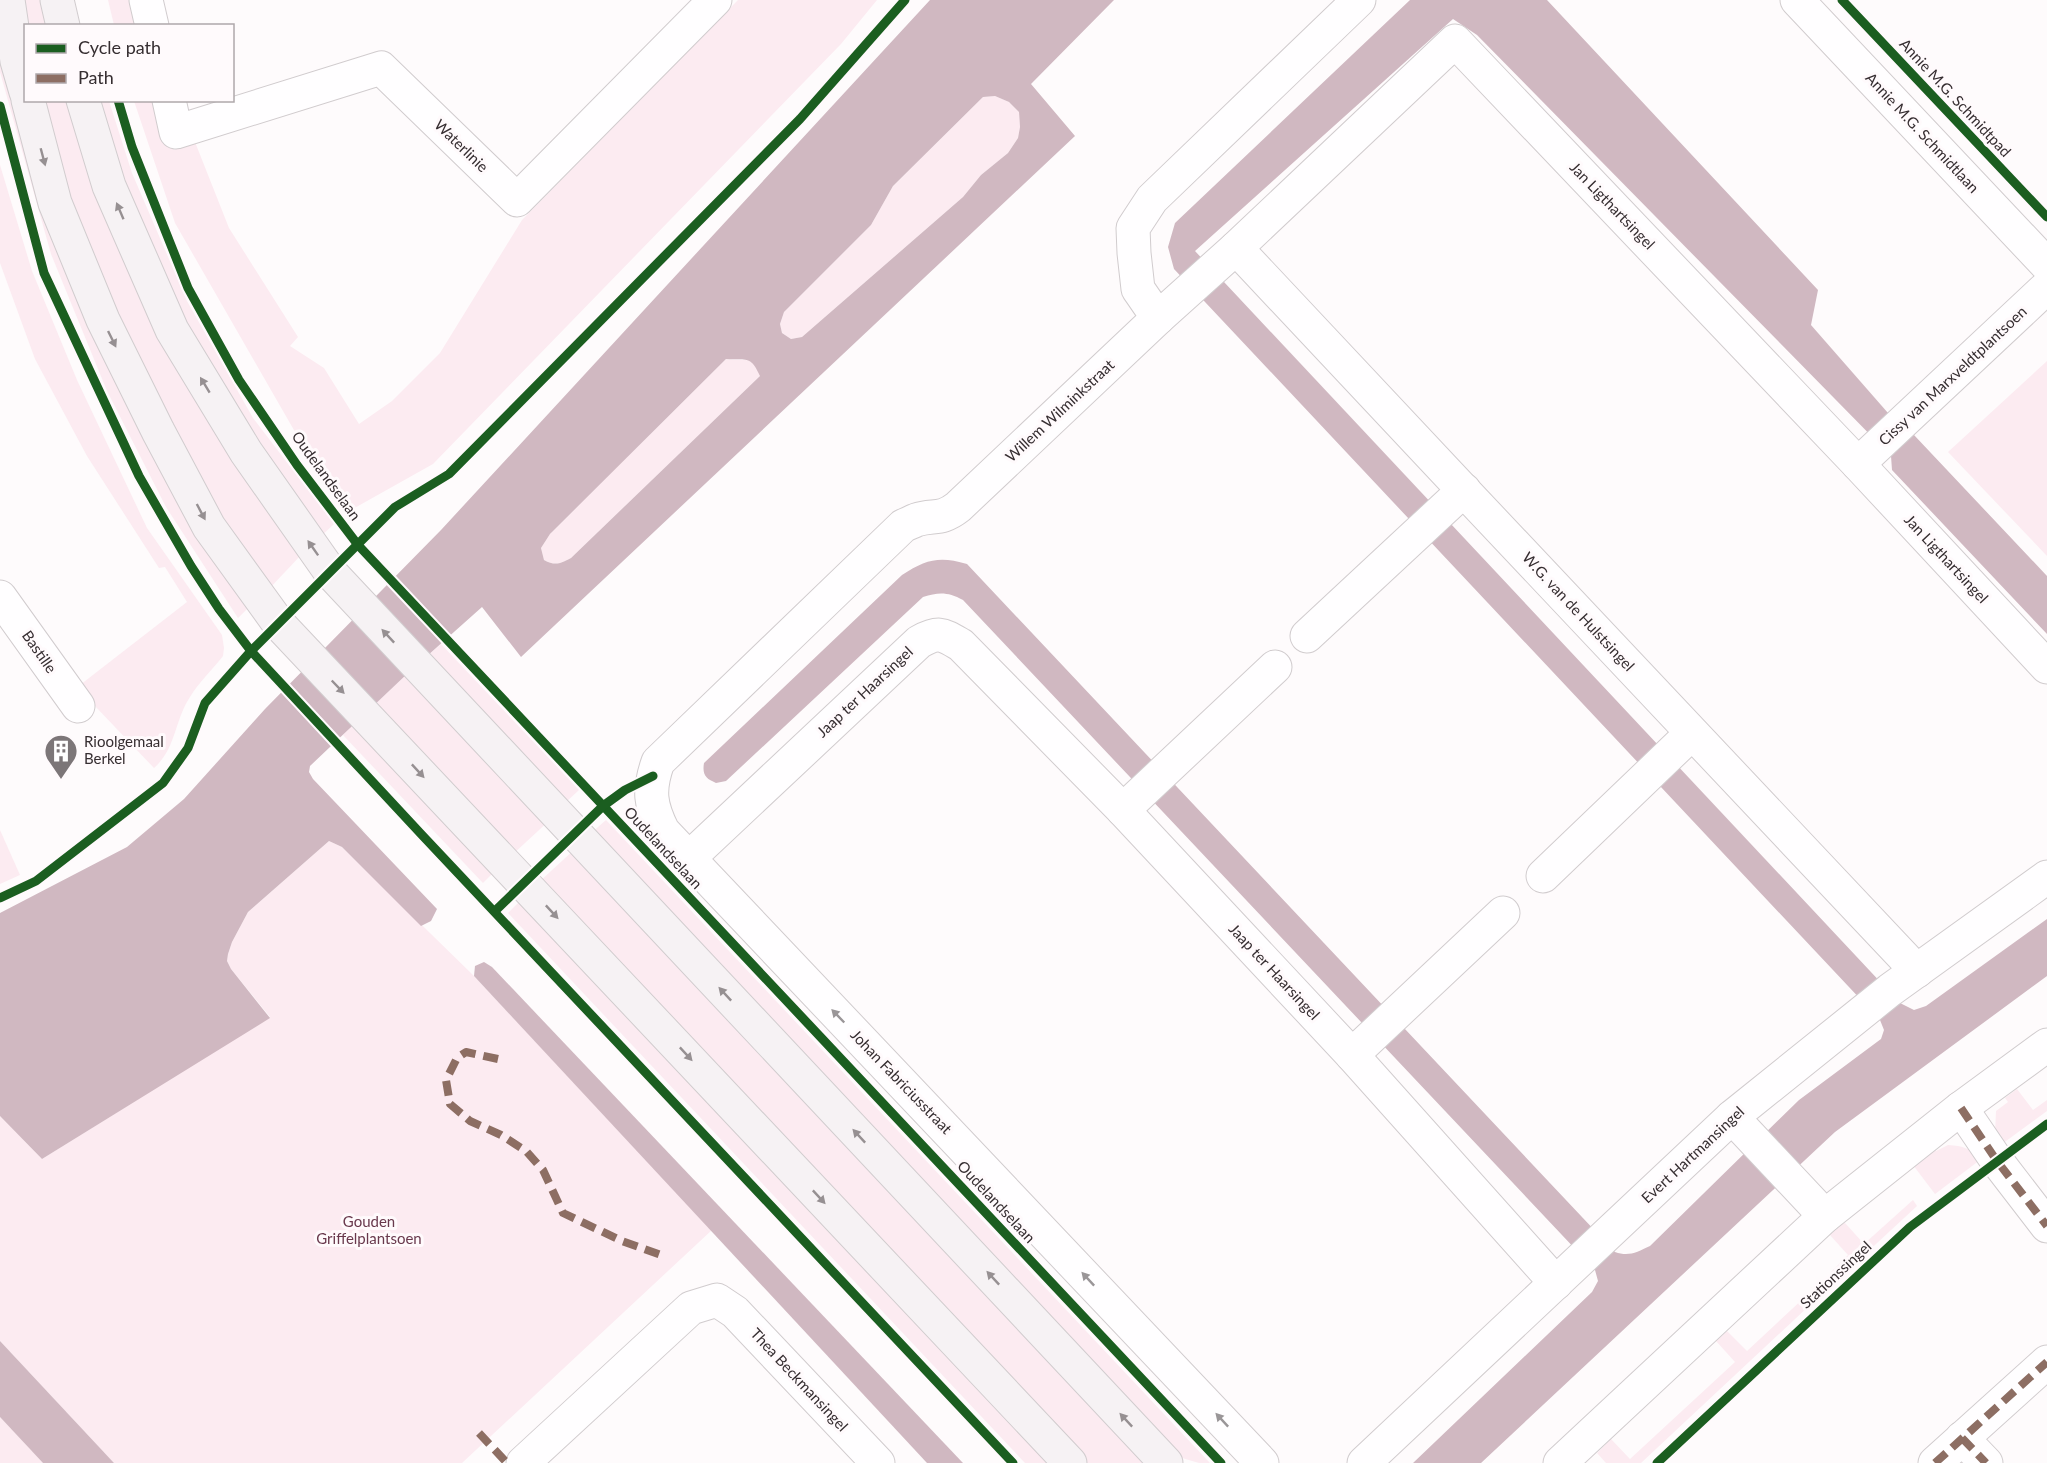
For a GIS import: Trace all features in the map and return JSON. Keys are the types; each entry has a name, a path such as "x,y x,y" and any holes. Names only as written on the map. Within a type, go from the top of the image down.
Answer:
{"main road":[{"path":"8,0 17,60 24,85"},
{"path":"57,0 63,24"},
{"path":"29,102 55,203 103,320 209,527 279,624 1070,1463"},
{"path":"84,102 110,186 172,330 246,452 325,565 349,594 1166,1463"}],"street":[{"path":"146,0 152,24"},
{"name":"Waterlinie","path":"169,102 176,132 381,68 517,200 715,0"},
{"path":"1158,318 1138,290 1133,228 1152,199 1359,0"},
{"name":"Annie M.G. Schmidtlaan","path":"1797,0 2047,266"},
{"name":"Jan Ligthartsingel","path":"1158,318 1455,41 1868,455 2047,667"},
{"name":"W.G. van de Hulstsingel","path":"1213,268 1670,755 1917,971"},
{"name":"Cissy van Marxveldtplantsoen","path":"1868,455 2047,287"},
{"name":"Willem Wilminkstraat","path":"688,859 663,831 653,812 651,797 653,776 658,762 903,526 918,519 937,518 958,507 1158,318"},
{"path":"1307,636 1441,511"},
{"name":"Bastille","path":"0,597 78,706"},
{"name":"Jaap ter Haarsingel","path":"688,859 919,642 933,634 947,636 1143,791 1373,1035 1557,1283"},
{"path":"1143,791 1275,667"},
{"path":"1543,876 1670,755"},
{"name":"Johan Fabriciusstraat","path":"688,859 1262,1463"},
{"name":"Evert Hartmansingel","path":"1364,1463 1605,1237 1743,1128 1878,1000 2047,877"},
{"path":"1373,1035 1503,913"},
{"path":"1560,1463 1825,1216 1961,1108 2047,1045"},
{"path":"1961,1108 1997,1161 2047,1226"},
{"path":"1743,1128 1825,1216"},
{"name":"Thea Beckmansingel","path":"523,1463 691,1308 717,1300 735,1312 879,1463"},
{"path":"1935,1463 2047,1362"},
{"path":"1962,1438 1986,1463"}],"green space":[{"path":"0,0 27,131 252,604 238,618 166,507 107,391 51,254 0,72"},
{"path":"21,0 49,0 55,24 26,24"},
{"path":"108,0 134,0 141,24 114,24"},
{"path":"738,0 877,0 841,44 433,464 351,510 310,458 175,223 134,102 161,102 174,150 195,142 229,228 298,337 290,346 324,368 359,424 392,401 440,353 522,220"},
{"path":"995,96 1009,102 1019,112 1018,138 1008,153 981,175 963,197 802,337 791,339 782,333 780,324 784,312 871,225 893,186 983,97"},
{"path":"43,102 76,102 302,554 268,590 194,476 120,332 68,199"},
{"path":"94,102 109,102 132,173 187,301 253,418 334,524 317,540 173,304 117,176"},
{"path":"0,165 32,271 77,380 147,528 222,635 223,656 190,697 167,752 154,768 95,706 80,685 187,602 165,567 159,568 87,456 35,359 0,263"},
{"path":"726,359 747,360 754,364 761,375 571,558 558,564 544,560 541,548 550,534"},
{"path":"2047,361 2047,556 1948,452"},
{"path":"441,644 579,790 564,804 426,657"},
{"path":"408,673 551,819 512,855 373,706"},
{"path":"357,720 498,868 483,883 343,735"},
{"path":"606,820 1210,1463 1199,1463 1172,1455 590,834"},
{"path":"0,830 20,875 0,884"},
{"name":"Gouden Griffelplantsoen","path":"329,841 342,847 474,976 712,1230 462,1463 114,1463 0,1341 0,1116 42,1159 270,1017 231,969 227,961 232,942 248,912"},
{"path":"576,848 1153,1463 1082,1463 538,883"},
{"path":"524,897 1057,1463 1025,1463 508,913"},
{"path":"2017,1089 2033,1110 2047,1100 2047,1111 2002,1144 1995,1134 1996,1111 2008,1102 2005,1098"},
{"path":"1948,1145 1966,1148 1980,1160 1935,1194 1913,1165 1934,1149 1936,1151"},
{"path":"1913,1200 1917,1206 1836,1281 1830,1273 1848,1255 1830,1235 1845,1223 1864,1244"},
{"path":"1820,1283 1826,1290 1641,1463 1606,1463 1597,1453 1611,1439 1630,1459 1735,1362 1716,1341 1727,1331 1747,1351"},
{"path":"0,1417 43,1463 0,1463"}],"shaded area":[{"path":"930,0 1114,0 1031,84 1075,136 521,657 482,607 310,766 309,772 313,779 437,909 431,921 421,926 342,847 329,841 248,912 228,954 227,961 231,969 270,1018 42,1159 0,1116 0,913 127,847 184,799 265,709 441,530","holes":["995,96 1009,102 1019,112 1018,138 1008,153 981,175 963,197 802,337 791,339 782,333 780,324 784,312 871,225 893,186 983,97","726,359 747,360 754,365 760,376 571,558 558,564 544,560 541,548 550,534"]},
{"path":"1410,0 1547,0 1818,290 1811,325 1888,413 1914,435 2047,576 2047,634 1892,470 1891,456 1477,35 1453,19 1195,251 1900,1003 1914,1010 1926,1006 2047,919 2047,976 1835,1132 1481,1463 1413,1463 1592,1292 1598,1281 1595,1270 963,600 953,595 943,594 923,597 726,781 716,783 707,778 704,771 704,763 902,575 918,565 933,560 949,560 967,564 1615,1252 1633,1253 1650,1246 1799,1100 1881,1039 1884,1030 1880,1020 1174,269 1168,247 1175,223"},
{"path":"484,962 492,967 963,1463 927,1463 474,976 475,966"},
{"path":"0,1341 114,1463 43,1463 0,1417"}],"marked path":[{"path":"498,1059 466,1052 457,1058 446,1080 450,1104 470,1121 501,1135 526,1151 543,1170 563,1213 622,1241 661,1255"},
{"path":"1961,1108 1997,1161 2047,1226"},
{"path":"1935,1463 2047,1362"},
{"path":"479,1433 507,1463"},
{"path":"1962,1438 1986,1463"}],"cycle path":[{"path":"0,898 36,881 163,783 188,748 205,703 251,651 395,507 449,474 800,119 905,0"},
{"name":"Annie M.G. Schmidtpad","path":"1842,0 2047,217"},
{"name":"Oudelandselaan","path":"119,102 132,147 188,288 239,380 297,465 358,545 1221,1463"},
{"path":"0,106 44,273 139,476 191,566 219,609 251,651 422,835 1013,1463"},
{"path":"495,911 603,806 625,790 653,776"},
{"name":"Stationssingel","path":"1657,1463 1910,1227 2047,1124"}],"place":[{"name":"Rioolgemaal Berkel","path":"61,780"}]}
